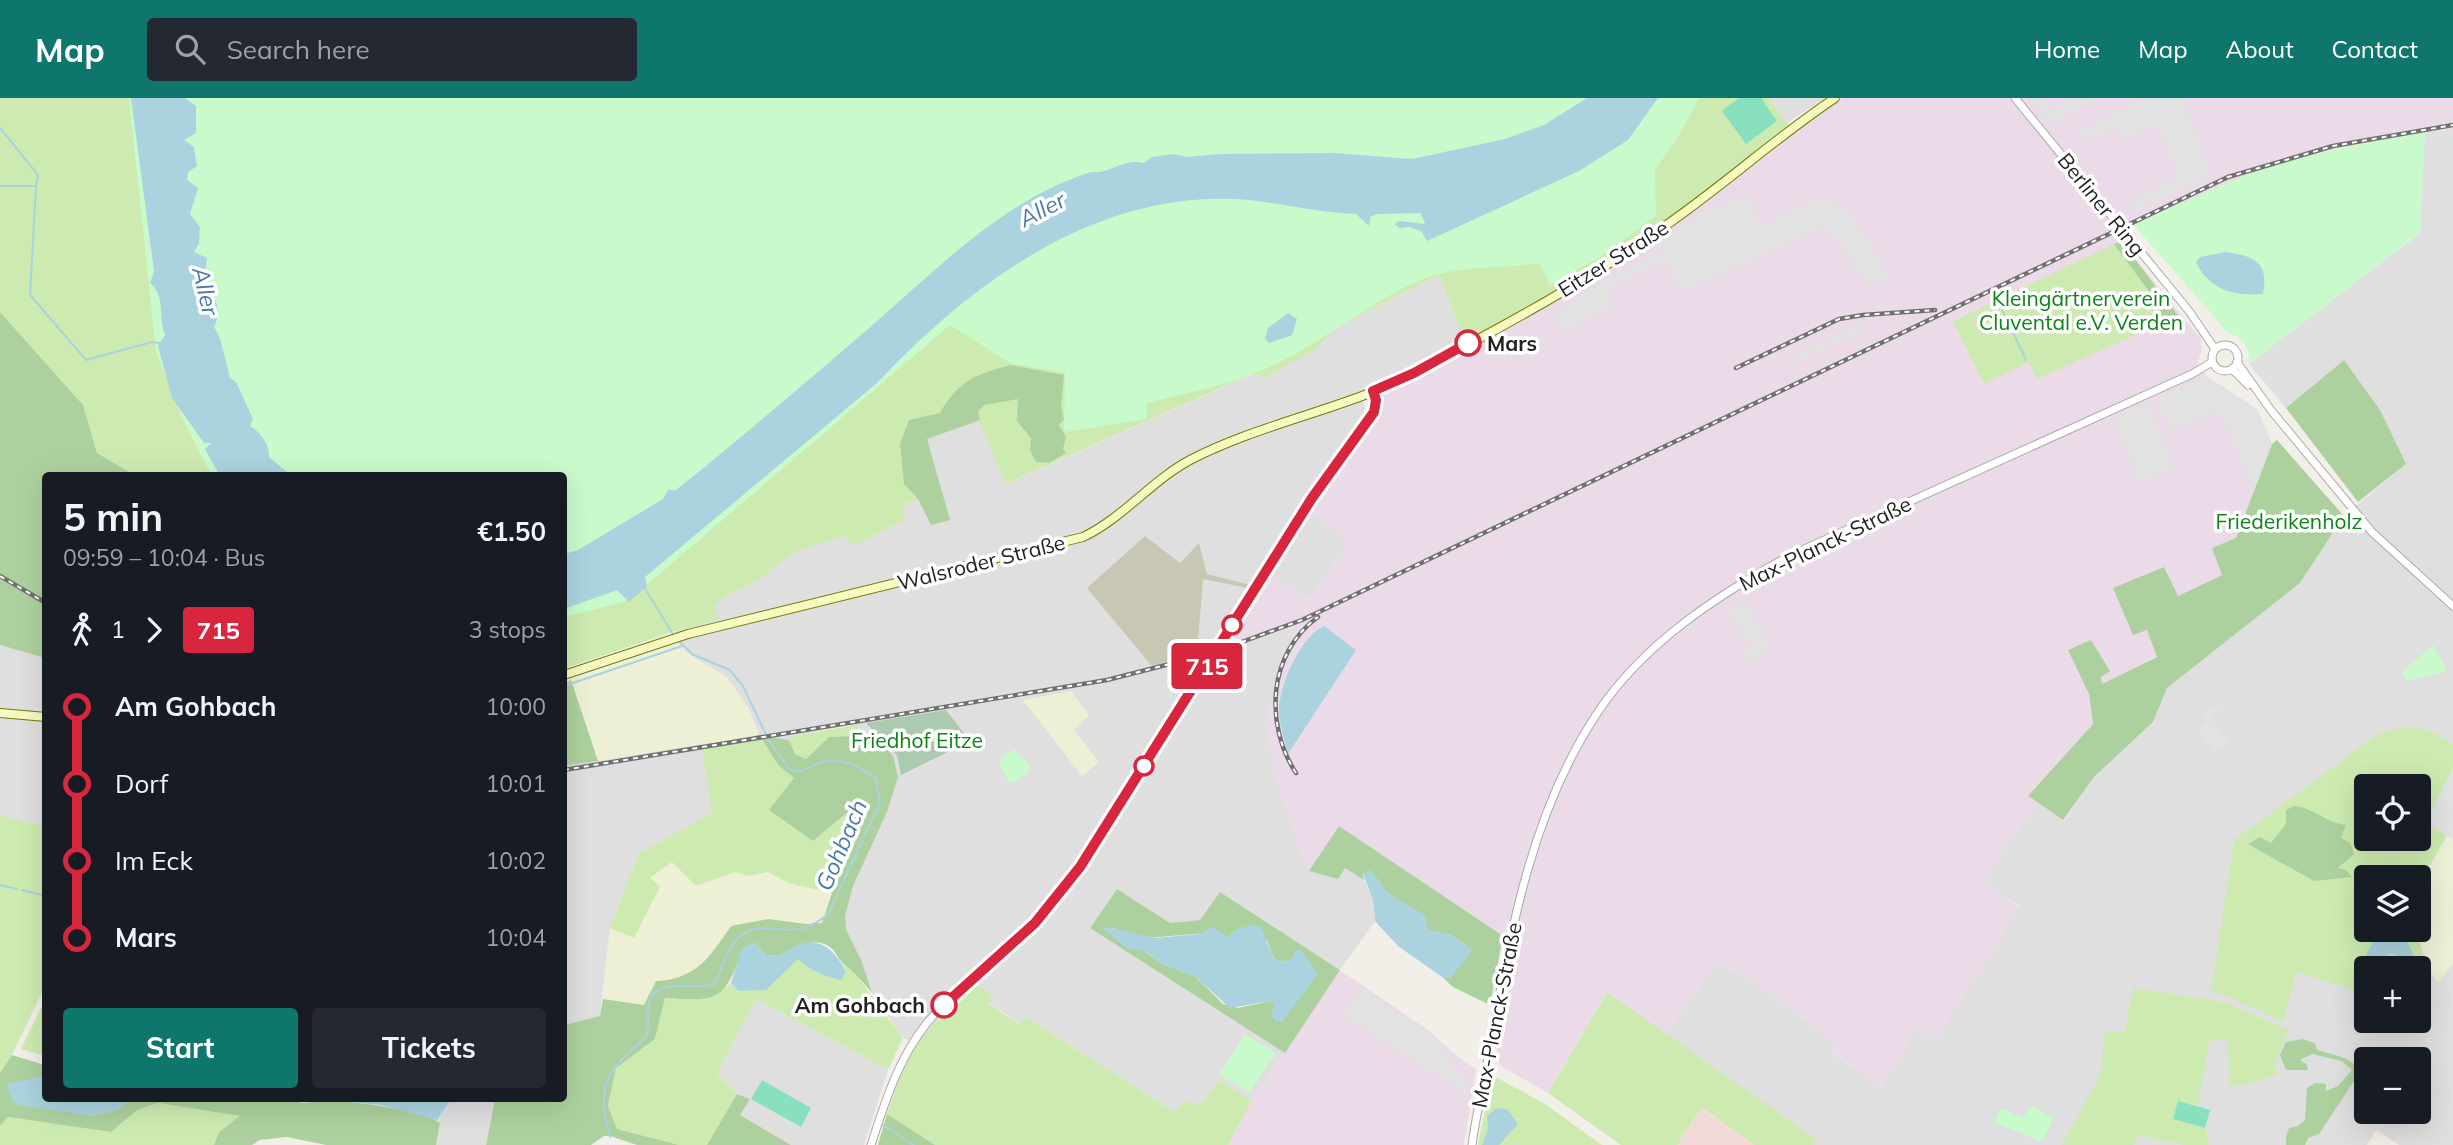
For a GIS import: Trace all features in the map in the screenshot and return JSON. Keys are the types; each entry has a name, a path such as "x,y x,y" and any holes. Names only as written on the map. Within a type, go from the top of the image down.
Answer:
{"main road":[{"name":"Eitzer Straße","path":"1373,391 1421,369 1589,277 1663,228 1789,129 1835,98"},
{"name":"Walsroder Straße","path":"567,674 688,634 1083,537 1114,519 1166,475 1189,461 1220,446 1373,391"},
{"path":"0,713 42,717"}],"street":[{"name":"Berliner Ring","path":"2015,98 2219,347 2235,349 2234,366"},
{"path":"2219,347 2214,365 2224,371 2234,366 2372,532 2453,606"},
{"name":"Max-Planck-Straße","path":"1472,1145 1507,950 1525,874 1547,812 1572,757 1599,710 1620,684 1693,617 1745,580 1778,562 2214,365"},
{"path":"871,1145 895,1077 915,1040 944,1005 1035,923 1069,883 1312,498 1374,412 1376,400 1373,391"}],"shaded area":[{"path":"1769,98 1825,98 1787,123"},
{"path":"1843,98 2453,98 2453,130 2425,131 2331,150 2262,168 2115,234 2201,339 2202,352 2198,361 2206,376 2257,409 2272,444 2222,575 2178,596 2133,635 2147,629 2157,656 2102,685 2101,677 2069,650 2089,694 2093,724 2028,796 2037,803 1982,882 2020,907 1935,1041 1917,1030 1881,1088 1831,1051 1836,1043 1742,972 1739,975 1718,961 1665,1033 1606,993 1548,1093 1501,1066 1496,1054 1514,946 1339,826 1308,871 1274,773 1266,721 1278,675 1299,641 1290,628 1222,648 1268,575 1310,598 1349,542 1307,508 1378,408 1384,391 1590,279 1792,130"},
{"path":"2029,98 2044,98 2053,110 2071,98 2098,98 2051,125"},
{"path":"2150,98 2183,98 2211,176 2135,211 2130,200 2178,177 2158,126 2120,140 2114,127 2084,142 2078,132 2113,113"},
{"path":"2453,130 2453,1145 2399,1145 2376,1130 2367,1145 1812,1145 1815,1139 1665,1033 1718,961 1739,975 1742,972 1837,1044 1831,1052 1881,1087 1917,1029 1934,1041 2020,906 1981,882 2037,803 2064,820 2094,777 2153,722 2167,688 2300,583 2344,516 2406,464 2344,360 2286,408 2249,364 2420,233 2425,131"},
{"path":"1740,198 1749,201 1762,226 1809,201 1827,199 1843,206 1870,241 1888,277 1868,287 1832,234 1825,228 1819,228 1683,292 1667,260 1608,289 1615,304 1563,330 1554,312 1589,290 1663,251 1658,242 1715,203 1720,209"},
{"path":"1439,275 1465,342 1404,374 1358,393 1365,406 1364,414 1301,502 1350,541 1310,598 1223,647 1290,628 1299,641 1278,675 1345,868 1364,880 1373,901 1375,921 1340,970 1220,892 1200,920 1170,923 1117,889 1090,927 1285,1053 1252,1101 1220,1080 1199,1106 1175,1112 1026,1017 1020,1024 988,1002 915,1045 903,1038 872,993 862,962 846,929 844,916 853,886 887,812 850,725 791,736 789,740 759,735 749,709 726,677 690,655 679,643 675,631 718,620 714,605 729,594 756,582 791,554 844,536 918,499 926,439 980,420 1007,484 1253,374 1266,377 1338,326"},
{"path":"1860,323 1863,328 1855,334 1788,367 1785,361"},
{"path":"2206,376 2257,409 2272,444 2257,483 2251,481 2221,416 2214,412 2171,431 2156,399"},
{"path":"2147,402 2175,467 2140,482 2113,418"},
{"path":"1145,536 1180,563 1199,543 1207,574 1250,585 1248,588 1203,579 1197,653 1152,666 1087,588"},
{"path":"1745,600 1771,646 1751,664 1742,654 1753,645 1726,614"},
{"path":"679,643 690,655 726,676 749,709 759,735 598,761 571,680"},
{"path":"0,645 42,657 42,826 0,815"},
{"path":"1071,691 1089,715 1074,730 1099,762 1082,776 1023,700"},
{"path":"2215,705 2220,710 2210,719 2228,740 2215,751 2197,730 2207,722 2202,715"},
{"path":"702,743 713,813 639,853 610,928 600,1016 567,1024 567,766"},
{"path":"2453,768 2453,809 2450,814 2453,816 2453,838 2431,827 2431,812"},
{"path":"2447,835 2453,839 2453,964 2438,983 2431,972 2431,956 2424,956 2420,942 2431,942 2430,865"},
{"path":"672,861 696,886 735,872 748,876 768,872 791,884 832,893 822,923 768,919 731,926 713,952 691,972 677,981 656,981 644,1006 603,999 610,928 634,938 650,879"},
{"path":"1340,970 1428,1030 1476,1069 1464,1145 1228,1145 1252,1101"},
{"path":"1360,987 1436,1038 1454,1069 1469,1080 1467,1095 1342,1015"},
{"path":"756,999 888,1070 864,1145 791,1145 740,1115 749,1099 737,1094 717,1073"},
{"path":"449,1102 494,1102 486,1145 436,1145 440,1124 437,1120"},
{"path":"1702,1109 1754,1145 1677,1145"}],"green space":[{"path":"0,98 131,98 204,442 218,472 129,472 97,453 83,405 0,312"},
{"path":"129,98 1699,98 1678,137 1655,170 1656,216 1600,257 1550,285 1539,263 1462,270 1432,276 1397,292 1272,366 1225,383 1147,403 1146,419 1064,432 1065,373 1010,363 950,325 648,584 623,602 567,616 567,472 210,472 186,426 156,352"},
{"path":"1660,98 1769,98 1789,126 1662,226 1587,274 1465,342 1439,275 1338,326 1317,348 1266,377 1252,374 1006,484 979,421 927,439 950,520 931,525 918,499 903,506 905,519 855,546 844,536 791,554 756,582 729,594 715,605 718,620 675,631 567,668 567,608 617,590 629,601 645,577 999,274"},
{"path":"1739,98 1761,98 1777,121 1746,144 1722,111"},
{"path":"2425,131 2420,232 2249,364 2244,344 2228,333 2133,224 2262,168 2331,150"},
{"path":"2121,241 2180,319 2168,324 2164,318 2157,322 2153,313 2162,309 2114,244"},
{"name":"Kleingärtnerverein Cluvental e.V. Verden","path":"2114,244 2162,309 2133,322 2138,334 2037,379 2029,362 1984,384 1953,321"},
{"path":"0,312 83,405 97,453 129,472 42,472 42,657 0,645"},
{"path":"2344,360 2380,410 2406,464 2358,502 2286,408"},
{"path":"1011,365 1064,375 1061,407 1064,419 1059,425 1066,437 1063,449 1066,453 1049,463 1036,462 1030,450 1031,438 1017,421 1018,399 984,405 978,412 980,420 927,439 950,520 931,525 918,499 904,484 900,444 909,420 940,413 954,393 969,380"},
{"name":"Friederikenholz","path":"2277,440 2344,516 2300,583 2167,688 2153,722 2094,777 2063,820 2028,796 2093,724 2089,694 2068,650 2091,640 2110,671 2101,677 2102,684 2157,657 2147,630 2133,635 2113,588 2164,567 2178,596 2222,575 2212,548 2236,538 2272,444"},
{"path":"2433,645 2447,671 2407,681 2402,672"},
{"path":"571,680 598,761 567,766 567,682"},
{"name":"Friedhof Eitze","path":"946,710 970,741 901,775 897,755 866,723"},
{"path":"863,724 850,736 829,737 806,759 795,754 789,740 791,736"},
{"path":"2407,726 2433,731 2453,744 2453,768 2431,814 2431,774 2354,774 2354,851 2431,851 2431,827 2447,835 2430,865 2354,865 2354,942 2420,942 2424,956 2354,956 2354,989 2296,972 2283,1022 2225,995 2211,992 2234,840 2378,734"},
{"path":"759,735 789,740 795,754 806,759 829,737 850,736 865,753 879,741 893,756 898,777 887,812 853,886 845,916 846,929 862,962 872,993 826,944 805,944 780,956 766,955 755,943 743,948 731,978 718,994 697,999 665,998 655,1039 616,1068 608,1106 617,1129 679,1145 637,1145 604,1136 591,1145 486,1145 494,1102 567,1102 567,1024 600,1016 603,999 644,1005 656,981 681,976 700,965 731,926 768,919 807,924 822,923 832,893 860,832 845,814 813,841 769,810 794,778 778,765"},
{"path":"759,736 778,765 795,778 769,811 846,814 860,832 832,893 791,884 768,872 748,876 735,872 696,886 672,862 650,878 660,887 634,938 610,928 639,853 712,813 702,747"},
{"path":"1014,749 1030,766 1029,772 1014,783 1008,780 999,764 1004,756"},
{"path":"2294,806 2346,825 2341,838 2350,843 2354,854 2338,868 2346,870 2352,877 2314,881 2248,844 2260,837 2271,843 2286,824 2286,810"},
{"path":"0,815 42,826 42,992 12,1055 0,1073"},
{"path":"1339,826 1503,936 1490,1005 1453,987 1442,977 1450,978 1471,950 1452,935 1430,931 1424,923 1427,917 1387,893 1371,871 1363,874 1364,880 1345,868 1338,879 1309,871"},
{"path":"1117,889 1170,923 1200,920 1220,892 1340,970 1285,1053 1090,928","holes":["1111,928 1147,938 1206,933 1228,938 1237,929 1267,940 1274,959 1284,962 1293,959 1276,1003 1270,1001 1238,1008 1223,1004 1195,976 1163,964"]},
{"path":"798,959 846,971 840,960 851,968 903,1038 888,1070 756,999 717,1073 737,1094 707,1145 679,1145 617,1129 608,1106 616,1068 655,1039 665,998 700,999 731,983 738,991"},
{"path":"973,982 992,996 988,1003 1019,1024 1026,1017 1175,1112 1185,1101 1199,1106 1220,1080 1252,1101 1228,1145 935,1145 887,1114 904,1064 915,1045"},
{"path":"2133,988 2225,1002 2289,1030 2274,1065 2278,1073 2266,1080 2229,1087 2228,1038 2209,1041 2198,1106 2178,1101 2173,1118 2206,1128 2209,1145 2185,1145 2137,1135 2134,1145 2062,1145 2100,1076 2105,1031 2125,1031"},
{"path":"1607,992 1816,1139 1812,1145 1754,1145 1702,1108 1677,1145 1621,1145 1548,1093"},
{"path":"42,1006 42,1055 21,1049"},
{"path":"1245,1034 1276,1053 1249,1093 1219,1075"},
{"path":"2302,1039 2315,1043 2317,1050 2345,1058 2354,1064 2354,1081 2319,1134 2308,1138 2305,1145 2286,1145 2286,1137 2289,1128 2298,1126 2305,1120 2307,1088 2315,1083 2326,1084 2326,1091 2338,1086 2352,1070 2342,1061 2312,1054 2300,1060 2307,1065 2308,1070 2286,1070 2280,1055 2286,1042"},
{"path":"12,1055 42,1064 42,1077 23,1082 12,1099 116,1111 126,1102 350,1102 423,1115 440,1123 436,1145 326,1145 287,1137 260,1140 252,1145 214,1145 219,1132 240,1116 158,1103 137,1110 111,1132 8,1117 0,1126 0,1073"},
{"path":"1492,1075 1545,1104 1602,1145 1478,1145"},
{"path":"762,1080 811,1108 801,1127 751,1099"},
{"path":"737,1094 750,1099 740,1115 791,1145 707,1145"},
{"path":"2178,1101 2210,1110 2205,1128 2173,1119"},
{"path":"158,1103 241,1116 219,1132 214,1145 0,1145 0,1126 8,1117 111,1132 137,1110"},
{"path":"2031,1106 2054,1118 2042,1142 1994,1122 2001,1108 2023,1118"},
{"path":"887,1114 935,1145 878,1145"}],"water":[{"name":"Aller","path":"131,98 185,98 196,106 196,133 184,140 194,147 197,166 188,172 187,180 198,188 190,214 200,227 199,244 194,252 207,258 203,286 212,294 217,304 218,315 214,327 220,338 230,378 236,382 253,419 250,426 264,439 269,457 287,472 218,472 205,449 212,443 204,443 172,398 158,346 165,335 158,294 150,283 154,271"},
{"name":"Aller","path":"1587,98 1658,98 1628,140 1579,171 1427,241 1422,232 1410,227 1399,228 1395,224 1399,221 1425,224 1421,213 1377,214 1370,217 1369,226 1356,214 1235,199 1182,201 1132,211 1083,228 1037,252 993,280 952,312 913,346 877,383 645,577 647,586 629,602 617,590 567,608 567,553 578,550 663,499 668,490 676,490 971,240 998,219 1057,185 1090,172 1102,172 1128,163 1144,163 1152,157 1174,154 1187,157 1220,154 1334,153 1412,159 1505,139 1544,125"},
{"path":"2226,252 2257,262 2264,274 2263,294 2242,294 2224,290 2208,280 2196,262 2200,257"},
{"path":"1288,313 1297,319 1292,335 1269,343 1265,339 1268,328"},
{"path":"1324,626 1356,650 1288,754 1279,716 1283,689 1299,651 1315,632"},
{"path":"1371,871 1387,893 1428,917 1425,923 1430,931 1452,935 1472,951 1450,978 1442,977 1398,946 1375,921 1373,901 1363,874"},
{"path":"1253,925 1261,927 1274,959 1284,962 1293,959 1294,952 1301,949 1318,974 1282,1022 1275,1021 1271,1014 1275,1003 1270,1001 1230,1008 1195,976 1163,964 1145,951 1126,948 1100,926 1156,938 1199,934 1213,927 1228,938 1237,929"},
{"path":"2373,942 2406,942 2413,956 2397,956 2392,953 2386,956 2366,956"},
{"path":"755,943 766,955 780,956 801,944 818,943 833,953 846,972 841,980 823,975 798,959 766,990 738,991 731,983 742,948"},
{"path":"42,1077 42,1102 126,1102 116,1111 93,1116 19,1105 12,1099 7,1084"},
{"path":"350,1102 449,1102 437,1120 381,1105"},
{"path":"1497,1108 1507,1109 1518,1124 1499,1145 1482,1145 1488,1128 1487,1116"}],"waterway":[{"path":"0,128 38,175 36,186 0,186"},
{"path":"36,186 30,295 86,360 152,342 160,343"},
{"path":"2000,305 2006,318"},
{"path":"2008,322 2026,360"},
{"name":"Gohbach","path":"644,587 674,636"},
{"name":"Gohbach","path":"610,1137 604,1104 608,1080 613,1070 646,1037 651,998 656,992 671,986 715,984 730,949 737,939 747,932 768,928 802,928 829,913 880,802 875,777 850,764 830,761 804,770 791,771 769,741 743,686 730,670 692,654 678,640"},
{"path":"567,685 682,646"},
{"path":"0,885 17,889"},
{"path":"22,890 42,895"},
{"path":"883,1125 914,1145"}],"railway":[{"path":"567,770 1107,680 1209,654 1302,620 2228,177 2333,146 2453,125"},
{"path":"1736,368 1839,319 1935,310"},
{"path":"0,576 42,601"},
{"path":"1296,773 1279,733 1276,690 1289,650 1301,632 1318,617"}],"bus line":[{"name":"715","path":"944,1005 1035,923 1061,894 1080,867 1312,498 1374,412 1376,400 1373,391 1414,373 1468,343"}],"place":[{"name":"Mars","path":"1468,343"},
{"name":"Am Gohbach","path":"944,1005"}]}
